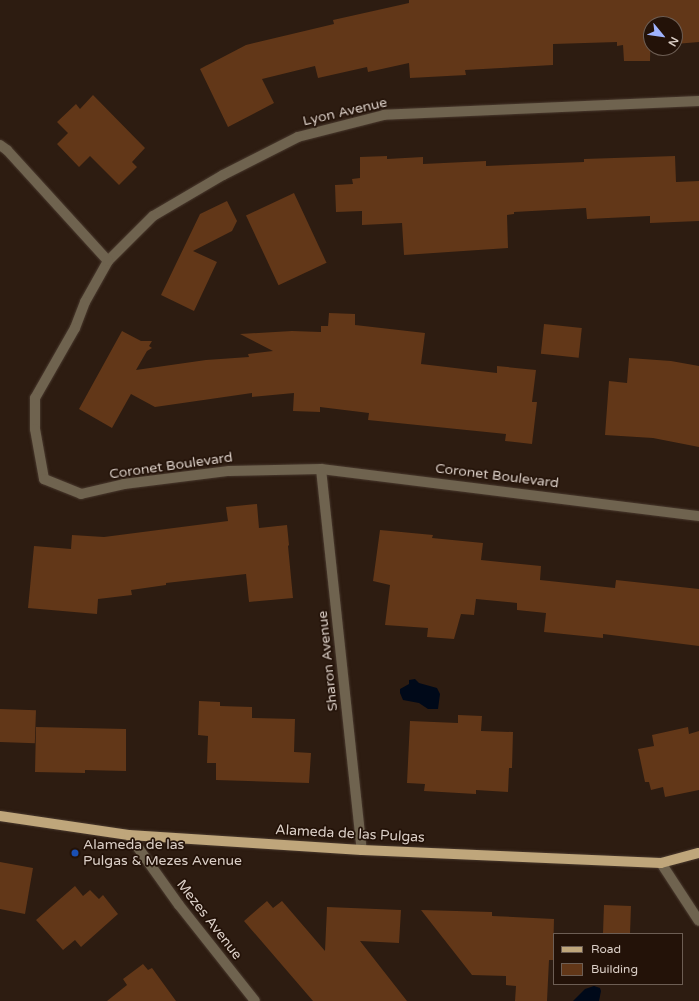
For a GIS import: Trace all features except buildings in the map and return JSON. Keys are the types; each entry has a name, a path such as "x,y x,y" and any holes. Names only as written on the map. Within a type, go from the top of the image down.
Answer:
{"main road":[{"name":"Alameda de las Pulgas","path":"0,816 130,835 362,850 661,863 699,853"}],"street":[{"name":"Lyon Avenue","path":"108,261 153,216 223,175 298,138 384,115 699,101"},
{"path":"0,145 7,150 108,261"},
{"name":"Coronet Boulevard","path":"108,261 85,302 75,328 35,398 35,430 44,479 81,494 124,484 229,470 321,469 699,516"},
{"name":"Sharon Avenue","path":"321,469 362,850"},
{"name":"Mezes Avenue","path":"130,835 179,905 255,1001"},
{"path":"661,863 699,921"}],"water":[{"path":"415,679 419,683 437,688 440,694 438,709 428,709 419,703 403,700 400,689 409,684 409,680"},
{"path":"594,986 600,988 601,991 599,1001 573,1001 585,989"}],"place":[{"name":"Alameda de las Pulgas & Mezes Avenue","path":"75,853"}]}
